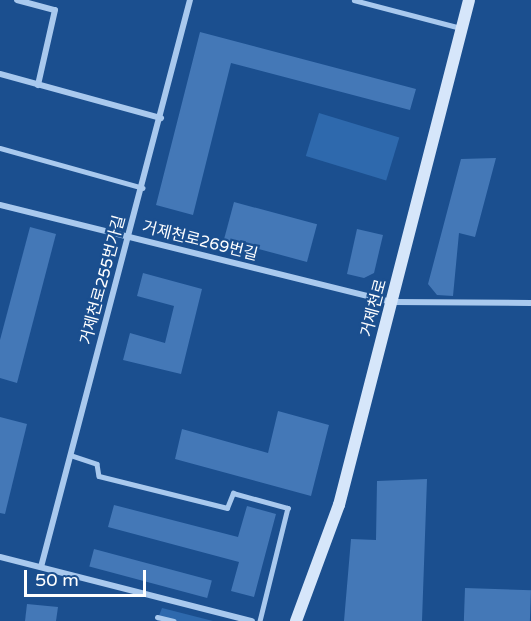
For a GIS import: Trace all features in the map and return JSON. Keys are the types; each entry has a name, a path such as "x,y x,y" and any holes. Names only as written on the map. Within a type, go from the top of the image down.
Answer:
{"main road":[{"name":"거제천로","path":"296,621 339,505 469,0"}],"street":[{"path":"17,0 55,10 38,85"},
{"name":"거제천로255번가길","path":"41,567 143,188 190,0"},
{"path":"0,74 161,118"},
{"name":"거제천로269번길","path":"0,205 393,302 531,303"},
{"path":"0,557 252,621"},
{"path":"157,617 174,621"}],"lane":[{"path":"354,0 463,28"},
{"path":"0,148 143,188"},
{"path":"70,455 98,464 99,476 227,508 233,493 288,508 260,621"}],"shaded area":[{"path":"319,113 399,138 386,181 306,156"},
{"path":"162,608 213,621 157,621"}],"building":[{"path":"200,32 416,89 410,110 231,63 193,215 156,205"},
{"path":"496,158 475,237 459,233 453,296 437,295 428,284 461,159"},
{"path":"234,202 317,224 307,262 224,240"},
{"path":"30,227 56,234 17,383 0,378 0,340"},
{"path":"357,229 383,235 374,273 364,278 347,274"},
{"path":"143,273 202,289 181,374 123,360 130,333 165,343 174,306 137,296"},
{"path":"278,411 329,425 311,496 175,459 182,429 268,453"},
{"path":"0,417 27,424 5,514 0,513"},
{"path":"427,479 422,621 344,621 351,539 376,540 377,481"},
{"path":"114,505 238,537 247,506 276,514 254,597 231,591 239,562 108,527"},
{"path":"94,549 212,581 207,598 89,566"},
{"path":"465,588 531,590 530,621 464,621"},
{"path":"27,604 58,607 56,621 25,621"}]}
